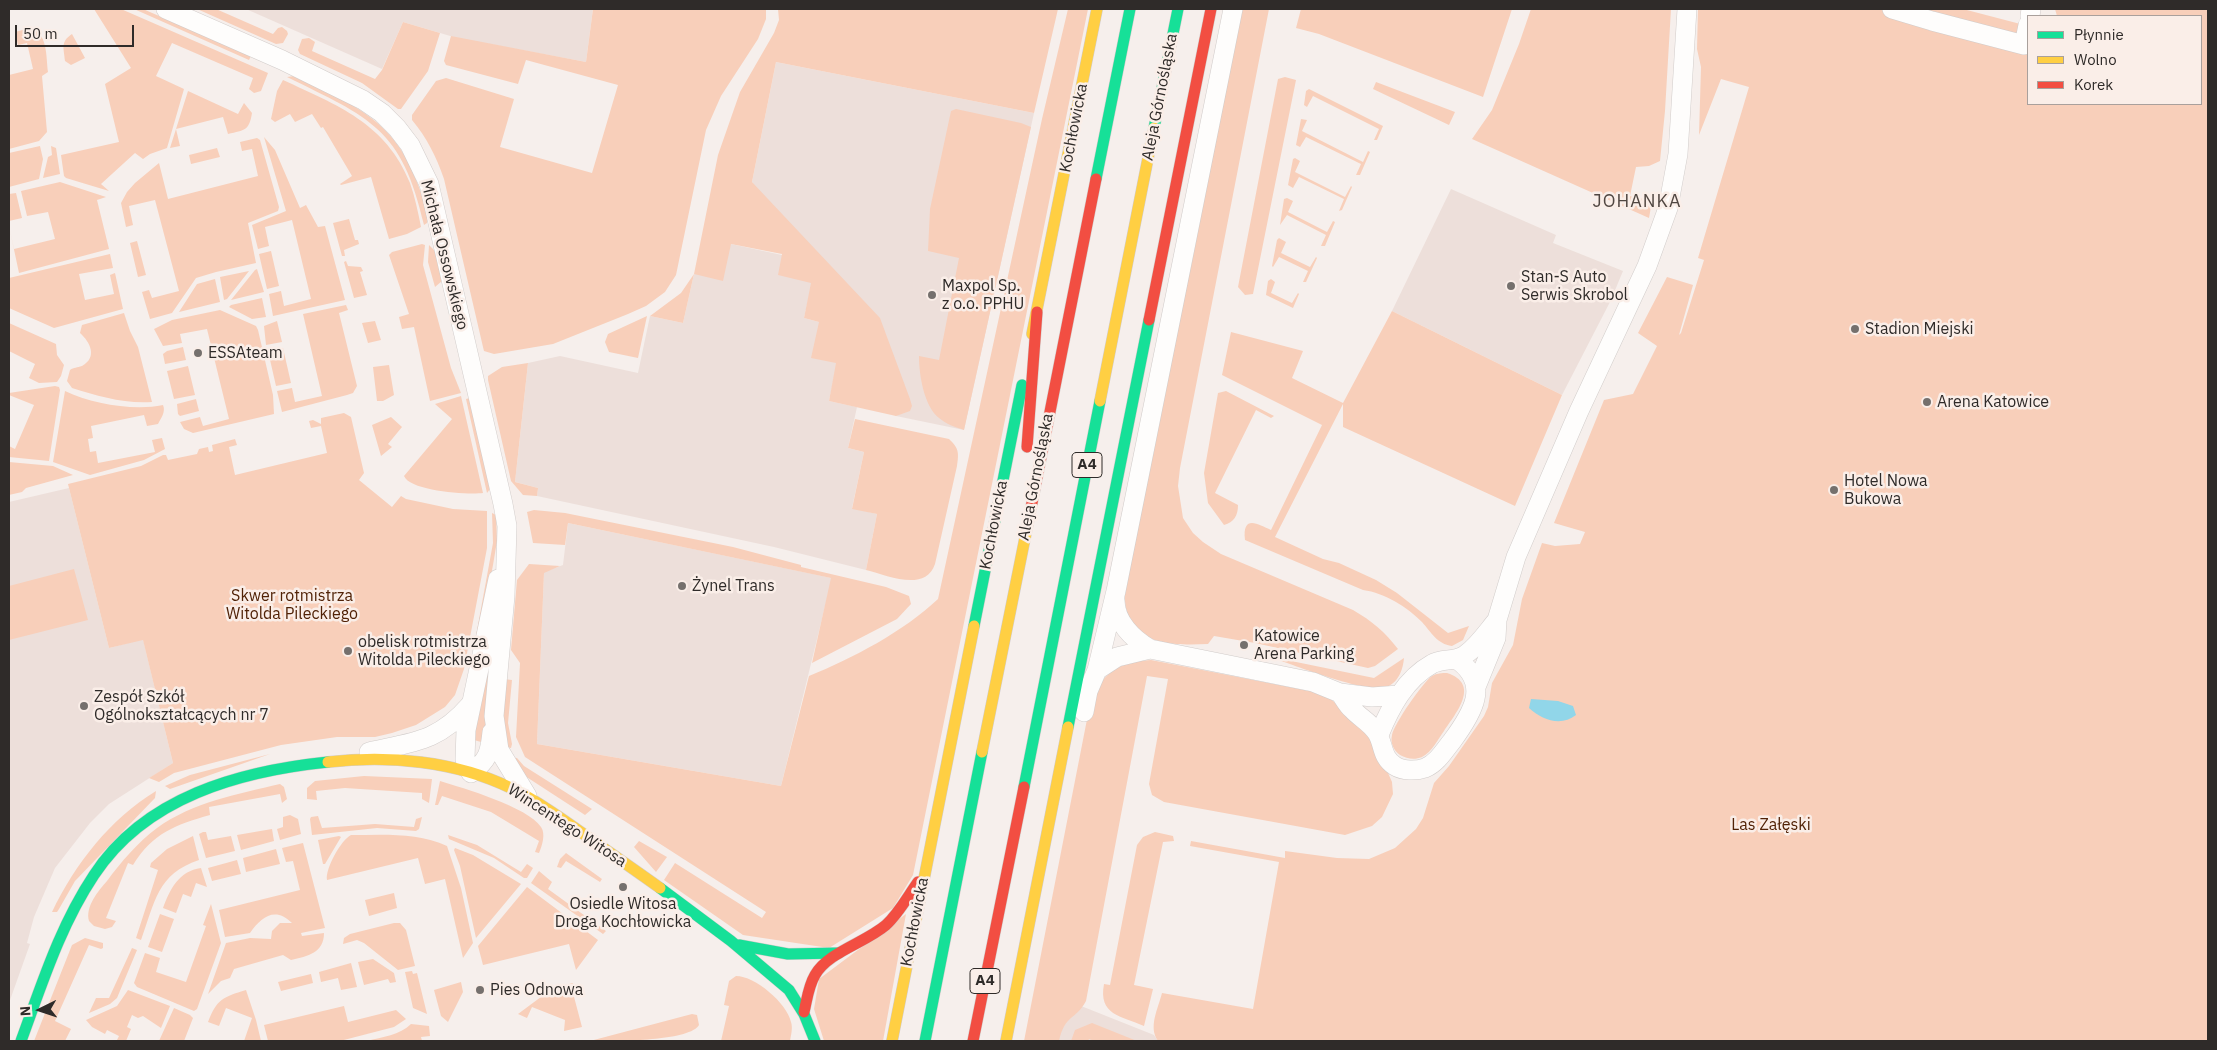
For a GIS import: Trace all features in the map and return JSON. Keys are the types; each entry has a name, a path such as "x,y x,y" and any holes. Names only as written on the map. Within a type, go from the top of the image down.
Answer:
{"main road":[{"name":"Kochłowicka","path":"892,1041 1098,9"},
{"name":"Aleja Górnośląska","path":"925,1041 1024,533 1130,9"},
{"name":"Aleja Górnośląska","path":"973,1041 1178,9"},
{"path":"1006,1041 1211,9"},
{"path":"1027,459 1037,312"},
{"path":"1024,533 1026,477"},
{"name":"Wincentego Witosa","path":"21,1041 63,933 82,896 110,854 141,823 171,802 205,788 291,765 338,759 417,761 471,773 501,784 528,797 637,871 731,941"},
{"path":"804,1012 806,995 813,976 822,964 839,953 868,939 886,925 899,910 926,869"},
{"path":"731,941 786,956 817,956 839,953"},
{"path":"731,941 790,991 804,1012 814,1041"}],"street":[{"name":"Michała Ossowskiego","path":"166,9 282,60 363,100 382,113 410,144 429,184 442,239 503,504 506,526 505,556"},
{"path":"1051,817 1067,792 1088,691 1097,670 1116,591 1233,9"},
{"path":"1340,693 1351,709 1370,723 1378,735 1381,748 1387,758 1395,766 1405,769 1424,768 1440,757 1461,728 1474,702 1476,686 1496,638 1497,620 1516,557 1579,411 1647,266 1668,208 1678,154 1687,9"},
{"path":"1892,9 2024,45 2027,30"},
{"path":"505,556 505,596 490,750 484,763 471,773 465,759 464,743 470,704 493,596 505,556"},
{"path":"1116,591 1116,611 1122,624 1140,643 1150,650"},
{"path":"1378,735 1399,695 1415,677 1432,664 1456,660 1474,647 1497,620"},
{"path":"1097,670 1117,657 1150,650 1313,682 1340,693 1372,697 1399,695"},
{"path":"1456,660 1466,666 1472,674 1476,686"},
{"path":"338,759 416,742 437,734 455,722 470,704"},
{"path":"494,716 498,750 528,797"}],"shaded area":[{"path":"246,9 593,9 586,62 457,38 403,22 382,69"},
{"path":"776,62 1034,113 964,430 896,416 752,182"},
{"name":"Stan-S Auto Serwis Skrobol","path":"1451,189 1556,235 1553,243 1623,271 1611,300 1562,395 1392,311"},
{"path":"731,244 782,255 812,283 804,318 819,322 837,363 829,401 857,407 848,448 864,452 852,508 877,514 866,570 774,547 537,496 538,488 515,482 528,363 560,356 638,373 650,316 683,323 694,274"},
{"name":"Zespół Szkół Ogólnokształcących nr 7","path":"69,488 109,648 143,639 173,763 109,804 90,823 55,868 34,917 27,943 30,944 9,1003 9,502"},
{"path":"568,523 832,578 781,786 537,744 544,572 563,565"},
{"path":"1056,996 1154,1035 1158,1041 1048,1041"}],"green space":[{"path":"94,9 121,9 268,73 261,91 254,93 249,89 253,78 172,43 156,76 184,89 167,148 150,154 143,159 135,153 101,184 109,191 66,178 64,176 61,155 119,142 105,84 131,68"},
{"path":"134,9 143,9 251,56 249,60"},
{"path":"197,9 216,9 273,34 278,28 282,27 288,34 283,43 276,44"},
{"path":"593,9 766,9 766,19 758,39 721,96 706,130 676,275 665,292 646,306 553,344 494,354 484,351 444,179 431,148 412,120 412,115 436,81 446,78 514,99 500,147 592,173 618,85 526,60 518,84 446,65 444,61 451,36 586,62"},
{"path":"778,9 1058,9 1034,113 776,62 752,182 880,318 910,399 912,406 910,411 896,416 829,401 836,363 811,358 819,322 804,318 811,283 778,275 782,254 731,244 723,281 694,274 718,155 740,92 774,33 779,20"},
{"path":"1068,9 1088,9 913,875 893,908 829,948 743,935 664,880 675,863 762,918 766,912 525,757 516,737 520,663 511,650 517,580 529,564 560,566 544,573 537,744 781,786 809,676 877,643 909,622 938,599 1042,119"},
{"path":"1241,9 1269,9 1180,468 1178,486 1183,518 1193,533 1221,554 1353,610 1372,623 1398,649 1375,666 1368,668 1214,636 1208,644 1162,642 1149,638 1138,631 1130,621 1126,607 1125,588"},
{"path":"1301,9 1512,9 1483,97 1319,34 1296,28"},
{"path":"1531,9 1671,9 1660,161 1649,166 1636,167 1630,196 1652,201 1649,218 1472,139 1492,110"},
{"name":"Las Załęski","path":"1698,9 1963,9 2027,26 2027,105 2202,105 2202,15 2057,15 2055,9 2208,9 2208,1041 1158,1041 1155,1036 1154,1024 1162,993 1253,1009 1279,862 1190,846 1191,841 1285,858 1285,851 1337,858 1369,859 1395,848 1416,829 1423,818 1434,783 1449,766 1484,716 1488,707 1492,683 1513,645 1522,599 1542,543 1555,546 1580,544 1585,532 1554,523 1604,400 1633,394 1657,346 1638,333 1667,277 1693,285 1679,335 1681,333 1704,260 1698,258 1749,87 1721,79 1699,135 1701,67 1697,49"},
{"path":"403,22 440,33 428,71 401,109 398,109 362,83 300,54 298,50 302,39 309,38 315,42 312,51 375,79 382,70"},
{"path":"30,28 40,34 45,46 48,72 42,76 47,132 39,141 9,149 9,75 33,69 27,43 18,45 15,32"},
{"path":"72,34 85,58 71,65 65,61 64,43"},
{"path":"294,76 336,96 371,118 386,131 411,166 425,206 427,223 424,225 415,192 405,167 393,146 361,116 287,77"},
{"path":"1285,77 1296,80 1253,294 1245,295 1238,287 1278,79"},
{"path":"283,80 322,98 358,118 388,145 400,162 410,183 421,227 407,234 389,239 371,177 340,184 352,176 323,127 321,128 312,114 295,122 290,114 275,122 271,119 277,91"},
{"path":"1376,82 1455,112 1449,125 1373,89"},
{"path":"1309,89 1383,126 1377,140 1374,140 1379,129 1313,96 1307,107 1304,105 1306,91"},
{"path":"188,91 238,114 244,103 252,113 248,126 245,129 228,134 223,117 176,129"},
{"path":"956,109 1021,123 1031,127 964,430 942,420 934,413 923,390 919,356 939,360 959,258 928,251 930,209 951,111"},
{"path":"1301,119 1307,120 1302,131 1363,162 1368,151 1370,152 1360,175 1356,175 1361,164 1306,137 1300,147 1296,145"},
{"path":"176,129 180,146 170,148"},
{"path":"264,137 275,150 300,208 306,205 318,227 325,226 345,300 273,316 269,294 281,291 284,306 311,299 292,220 265,227 269,246 258,249 252,225 286,211"},
{"path":"257,138 260,140 279,207 278,211 248,223 256,263 196,278 172,313 150,319 142,292 149,290 152,298 179,291 155,200 129,206 133,225 126,227 121,203 127,192 159,163 168,199 258,176 252,149 242,151 240,142"},
{"path":"40,146 43,159 39,179 9,187 9,153"},
{"path":"51,146 56,148 60,174 43,178 48,157 52,155"},
{"path":"217,148 220,157 191,164 189,155"},
{"path":"1295,158 1300,161 1295,172 1345,197 1352,187 1342,210 1339,211 1344,199 1299,177 1293,188 1288,185 1293,159"},
{"path":"60,182 106,197 97,200 109,249 19,273 9,226 14,249 55,239 48,212 27,216 21,191"},
{"path":"16,193 22,218 9,221 9,194"},
{"path":"1287,198 1293,201 1288,212 1327,232 1333,221 1335,222 1325,246 1321,246 1326,235 1287,215 1280,225 1284,199"},
{"path":"349,219 355,240 358,240 359,244 344,250 345,256 342,256 333,223"},
{"path":"1279,238 1286,242 1281,253 1310,267 1317,258 1306,282 1303,282 1308,271 1279,257 1272,266"},
{"path":"137,241 146,275 138,277 130,243"},
{"path":"422,244 425,245 423,265 451,368 461,393 430,401 414,327 402,329 399,317 409,314 389,255 392,252"},
{"path":"429,245 435,251 442,281 435,287 428,262"},
{"path":"271,251 279,286 267,289 259,254"},
{"path":"110,254 113,268 79,274 85,300 114,294 110,275 115,273 123,309 54,328 9,308 9,278"},
{"path":"346,261 348,266 361,267 363,271 360,272 367,295 354,298 344,262"},
{"path":"257,269 264,292 231,300 255,270"},
{"path":"249,271 227,299 224,300 220,277"},
{"path":"694,274 683,323 650,316 681,293"},
{"path":"215,279 220,302 179,312 197,284"},
{"path":"1271,279 1275,282 1271,293 1292,303 1299,294 1293,308 1266,295 1268,281"},
{"path":"262,298 266,317 252,319 229,307 231,305"},
{"path":"346,305 348,310 339,313 357,386 353,393 282,412 277,391 292,388 295,402 322,396 303,314"},
{"path":"220,310 256,326 273,395 274,414 193,433 184,429 180,422 200,417 203,426 229,419 207,329 180,334 182,343 163,346 154,329 172,320"},
{"path":"1392,311 1562,395 1515,506 1343,427 1343,404 1275,537 1376,580 1397,593 1448,633 1469,626 1463,640 1452,646 1438,640 1416,616 1387,597 1363,590 1245,540 1248,524 1256,524 1271,530 1322,425 1222,375 1231,332 1303,351 1292,378 1343,403"},
{"path":"124,313 138,347 152,402 121,401 72,388 67,381 70,370 82,366 90,358 91,350 89,345 80,333 82,325"},
{"path":"647,316 638,358 609,352 605,342 608,334"},
{"path":"277,321 282,342 266,345 264,326"},
{"path":"375,321 381,340 368,343 362,323"},
{"path":"9,323 56,344 57,355 64,365 57,382 39,383 29,378 35,364 9,351"},
{"path":"183,347 186,360 165,364 163,354 167,351"},
{"path":"283,348 291,383 276,386 268,351"},
{"path":"528,363 515,482 538,488 537,496 523,495 511,481 488,380 488,376 502,367"},
{"path":"389,365 394,395 383,401 377,401 373,367"},
{"path":"188,366 195,395 174,399 167,371"},
{"path":"59,387 60,390 49,461 9,457 9,446 15,449 34,405 9,395 9,393"},
{"path":"65,391 88,400 126,407 163,405 164,413 158,424 147,426 144,415 91,426 93,438 88,439 90,452 96,451 98,463 155,452 152,440 162,438 165,449 144,460 90,475 53,462"},
{"path":"1226,391 1274,416 1271,418 1256,410 1215,493 1238,505 1235,518 1224,525 1208,503 1204,473 1218,393"},
{"path":"461,396 483,493 440,491 408,481 404,476 452,419 435,404"},
{"path":"470,398 490,489 487,493 466,399"},
{"path":"196,399 199,411 180,416 178,414 177,404"},
{"name":"Skwer rotmistrza Witolda Pileckiego","path":"344,413 351,417 364,473 359,480 392,507 401,496 406,499 453,509 487,511 487,548 464,669 455,695 445,707 416,725 392,733 375,737 337,737 281,745 174,773 159,782 149,778 173,763 143,640 109,648 68,484 141,466 163,455 166,455 168,460 197,454 199,449 208,447 209,452 213,451 212,445 235,439 237,445 229,447 235,475 327,453 321,426 311,428 309,421 313,420 321,424 321,418"},
{"path":"391,417 402,427 388,444 392,447 381,456 372,425"},
{"path":"855,419 949,439 955,445 958,454 957,466 935,564 930,573 923,578 905,580 866,570 877,514 852,509 864,452 848,448"},
{"path":"9,462 53,466 73,475 26,488 22,492 9,495"},
{"path":"534,510 565,513 733,547 801,565 801,567 886,587 909,596 911,604 897,619 812,663 831,578 568,523 565,545 533,543 527,512"},
{"path":"492,513 496,515 497,541 474,664 471,663 493,543"},
{"path":"74,569 88,620 9,640 9,586"},
{"path":"1267,656 1374,678 1404,658 1401,672 1396,680 1384,688 1375,688 1345,682"},
{"path":"1151,660 1315,692 1329,698 1369,730 1392,782 1393,794 1382,817 1372,826 1345,835 1164,802 1152,795 1149,784 1168,679 1147,676 1086,1001 1064,1026 1059,1041 1024,1041 1091,699 1102,681 1114,670 1130,663"},
{"path":"1447,673 1457,678 1463,684 1463,699 1459,708 1435,745 1426,755 1414,759 1400,755 1392,744 1392,735 1403,713 1432,676"},
{"path":"483,675 492,677 485,743 470,739"},
{"path":"503,679 512,680 508,723 511,748 504,747 501,740"},
{"path":"270,754 170,789 165,786 190,775"},
{"path":"507,757 517,758 524,766 592,809 585,815 525,776"},
{"path":"364,776 432,779 429,803 422,799 422,793 345,788 316,791 317,800 307,799 307,788 315,781"},
{"path":"440,781 494,799 523,812 534,820 541,827 543,833 539,853 535,852 539,841 491,812 442,796 438,805 435,805"},
{"path":"280,784 284,787 287,799 282,803 280,794 209,807 210,815 176,827 157,838 133,865 128,863 106,918 116,921 112,927 105,929 94,926 89,921 89,910 100,889 130,853 157,828 201,805 232,795"},
{"path":"156,791 155,798 75,881 57,912 52,912 71,877 95,844 124,815"},
{"path":"290,815 298,819 301,834 280,840 277,829 283,827 283,817"},
{"path":"318,816 322,828 375,824 414,827 416,819 422,817 419,829 416,831 377,828 312,835 310,819 311,817"},
{"path":"272,829 274,841 241,850 237,835"},
{"path":"206,832 208,840 231,836 235,851 206,858 199,834"},
{"path":"1155,832 1173,836 1174,841 1163,842 1134,985 1153,989 1144,1026 1113,1013 1104,1002 1103,994 1104,984 1110,985 1137,845 1143,837"},
{"path":"351,835 412,836 447,846 461,888 473,943 463,958 445,879 425,884 418,858 327,880 328,869 334,855"},
{"path":"448,835 477,845 521,872 527,864 533,868 527,878 524,878 494,858 449,839"},
{"path":"193,836 199,860 174,873 166,881 154,902 141,940 136,938 158,870 150,867 151,863 167,849"},
{"path":"341,837 325,864 323,864 318,840"},
{"path":"639,841 667,857 656,872 634,847"},
{"path":"303,843 325,928 301,933 302,936 324,933 321,945 314,952 303,957 291,960 283,955 234,969 230,978 221,981 208,994 226,943 250,938 271,939 272,931 280,923 292,923 280,915 274,914 264,918 250,933 225,937 219,910 300,890 293,861 286,862 282,848"},
{"path":"455,848 473,855 521,884 476,938 460,866 454,850"},
{"path":"276,849 280,864 246,872 243,858"},
{"path":"566,853 602,879 600,882 566,861 561,868 557,867 560,859"},
{"path":"237,860 241,874 212,881 208,868"},
{"path":"201,868 207,887 196,883 191,897 183,894 176,913 163,908 176,882 187,873"},
{"path":"539,871 552,882 548,889 606,931 603,934 531,883"},
{"path":"527,887 598,940 576,970 569,944 483,965 478,946"},
{"path":"394,893 397,908 369,916 365,900"},
{"path":"211,904 221,943 197,1009 194,1011 137,987 134,983 145,953 160,958 156,972 186,982 206,926 203,925"},
{"path":"160,914 174,919 162,952 148,947"},
{"path":"906,914 883,1041 824,1041 814,1009 819,979"},
{"path":"400,923 406,930 415,966 398,970 364,943 357,940 343,944 344,938 350,934"},
{"path":"85,938 103,943 103,948 89,945 55,1021 71,1029 65,1041 34,1041 72,945"},
{"path":"132,948 137,950 117,998 110,1004 89,1013 96,998 109,998"},
{"path":"373,959 394,973 396,982 390,983 388,979 364,985 358,962"},
{"path":"351,963 357,987 341,990 338,978 321,982 319,972"},
{"path":"412,971 413,974 417,973 427,1014 413,1008 405,972"},
{"path":"311,974 313,983 281,991 278,982"},
{"path":"736,976 744,977 761,986 777,999 792,1024 790,1041 721,1041 729,1006 724,1005 729,981"},
{"path":"461,982 463,992 448,1022 441,1016 434,990"},
{"path":"573,983 573,993 582,1027 564,1031 565,1020 532,1007 527,1018 518,1014 553,988"},
{"path":"128,990 170,1006 161,1028 143,1016 138,1018 132,1015 127,1027 131,1029 126,1041 117,1040 119,1036 107,1030 105,1034 92,1027 86,1020 117,1006"},
{"path":"246,990 261,1041 244,1041 252,1018 226,1008 219,1026 208,1022 214,1008 222,1000"},
{"path":"344,1006 348,1022 396,1010 406,1019 394,1027 340,1041 268,1041 264,1025"},
{"path":"174,1008 193,1018 184,1041 159,1041"},
{"path":"692,1014 697,1015 699,1025 692,1031 681,1035 666,1038 590,1041"},
{"path":"1092,1023 1137,1041 1095,1041 1089,1039 1088,1041 1071,1041 1075,1030"},
{"path":"411,1024 429,1026 430,1036 421,1037 422,1041 367,1041 396,1033"}],"water":[{"path":"1531,699 1558,701 1573,706 1576,715 1564,721 1546,719 1529,708"}],"traffic: fast":[{"path":"1096,179 1130,9"},
{"path":"1154,128 1178,9"},
{"path":"1068,727 1149,320"},
{"path":"974,626 1022,385"},
{"path":"1024,787 1100,401"},
{"path":"925,1041 982,752"},
{"path":"21,1041 44,977 71,914 94,875 115,848 140,826 167,807 197,793 261,772 328,762"},
{"path":"660,888 731,941 789,990 804,1014 815,1041"},
{"path":"739,945 788,954 839,953"}],"traffic: slow":[{"path":"1032,334 1097,9"},
{"path":"1100,401 1154,128"},
{"path":"982,752 1029,518"},
{"path":"892,1041 974,626"},
{"path":"1006,1041 1068,727"},
{"path":"328,762 374,759 421,762 445,766 490,779 521,793 549,810 660,888"}],"traffic: jam":[{"path":"1149,320 1211,9"},
{"path":"1029,518 1096,179"},
{"path":"1027,447 1037,312"},
{"path":"973,1041 1024,787"},
{"path":"804,1012 811,984 821,967 838,954 886,925 918,882"}],"place":[{"name":"Stan-S Auto Serwis Skrobol","path":"1511,286"},
{"name":"Maxpol Sp. z o.o. PPHU","path":"932,295"},
{"name":"Stadion Miejski","path":"1855,329"},
{"name":"ESSAteam","path":"198,353"},
{"name":"Arena Katowice","path":"1927,402"},
{"name":"Hotel Nowa Bukowa","path":"1834,490"},
{"name":"Żynel Trans","path":"682,586"},
{"name":"Katowice Arena Parking","path":"1244,645"},
{"name":"obelisk rotmistrza Witolda Pileckiego","path":"348,651"},
{"name":"Zespół Szkół Ogólnokształcących nr 7","path":"84,706"},
{"name":"Osiedle Witosa Droga Kochłowicka","path":"623,887"},
{"name":"Pies Odnowa","path":"480,990"}],"district":[{"name":"JOHANKA","path":"1637,202"}]}
